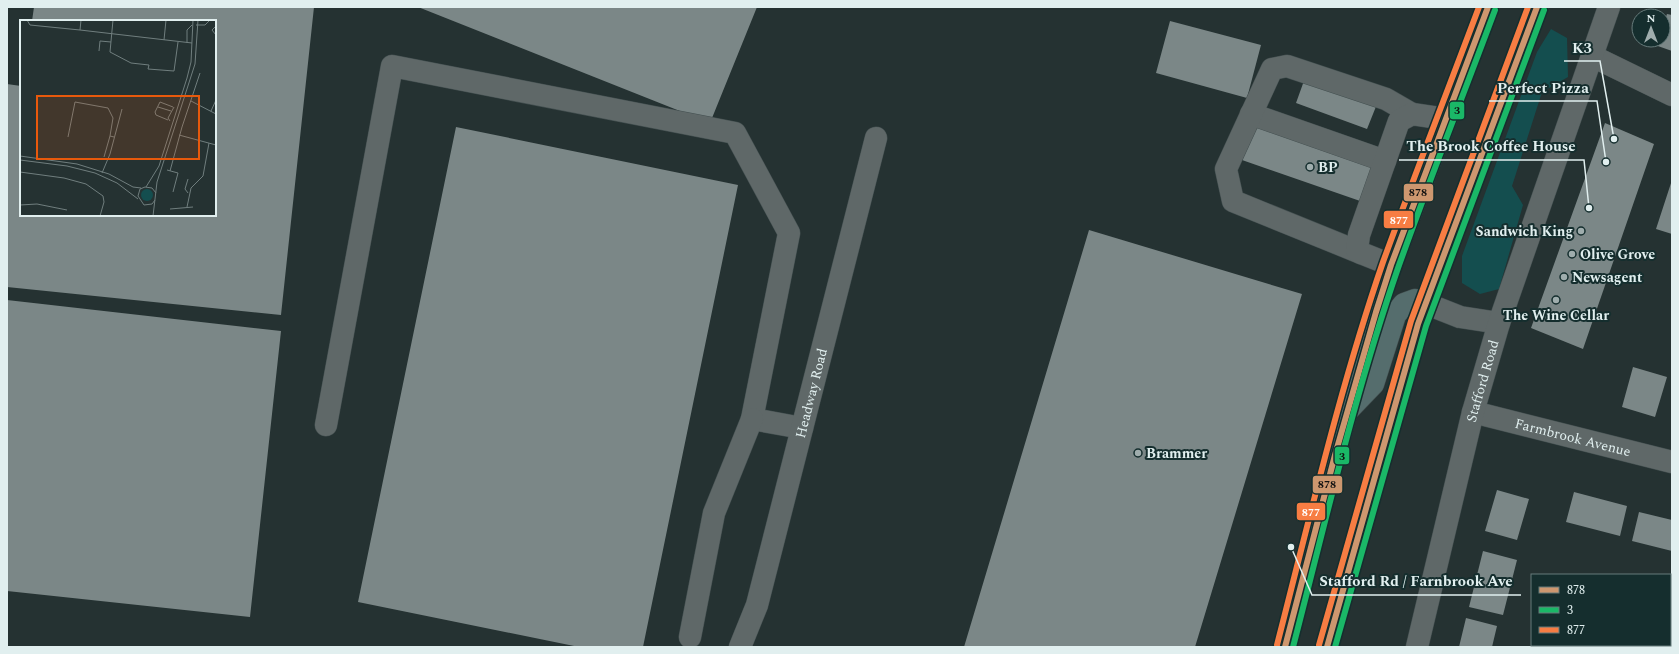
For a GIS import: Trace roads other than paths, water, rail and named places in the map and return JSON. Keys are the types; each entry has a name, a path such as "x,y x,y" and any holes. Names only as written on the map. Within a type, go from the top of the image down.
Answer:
{"highway":[{"path":"1285,647 1346,412 1391,265 1488,7"},
{"path":"1327,647 1418,324 1427,304 1537,7"},
{"path":"1346,412 1373,384 1395,315 1404,304 1415,300 1427,304"}],"street":[{"name":"Stafford Road","path":"1417,647 1473,412 1499,323 1609,7"},
{"path":"1592,56 1672,95"},
{"path":"326,425 392,66 735,133 789,233 752,419 714,513 690,637"},
{"path":"1391,265 1233,201 1226,169 1272,69 1287,66 1386,100 1412,114 1446,119"},
{"path":"1251,114 1385,161"},
{"path":"1361,253 1357,250 1359,235 1399,121 1412,114"},
{"name":"Headway Road","path":"740,647 757,605 876,138"},
{"path":"1427,304 1460,317 1499,323"},
{"name":"Farmbrook Avenue","path":"1473,412 1672,462"},
{"path":"752,419 802,428"}],"place":[{"name":"K3","path":"1614,139"},
{"name":"Perfect Pizza","path":"1606,162"},
{"name":"BP","path":"1310,167"},
{"name":"The Brook Coffee House","path":"1589,208"},
{"name":"Sandwich King","path":"1581,231"},
{"name":"Olive Grove","path":"1572,254"},
{"name":"Newsagent","path":"1564,277"},
{"name":"The Wine Cellar","path":"1556,300"},
{"name":"Brammer","path":"1138,453"},
{"name":"Stafford Rd / Farnbrook Ave","path":"1291,547"}]}
